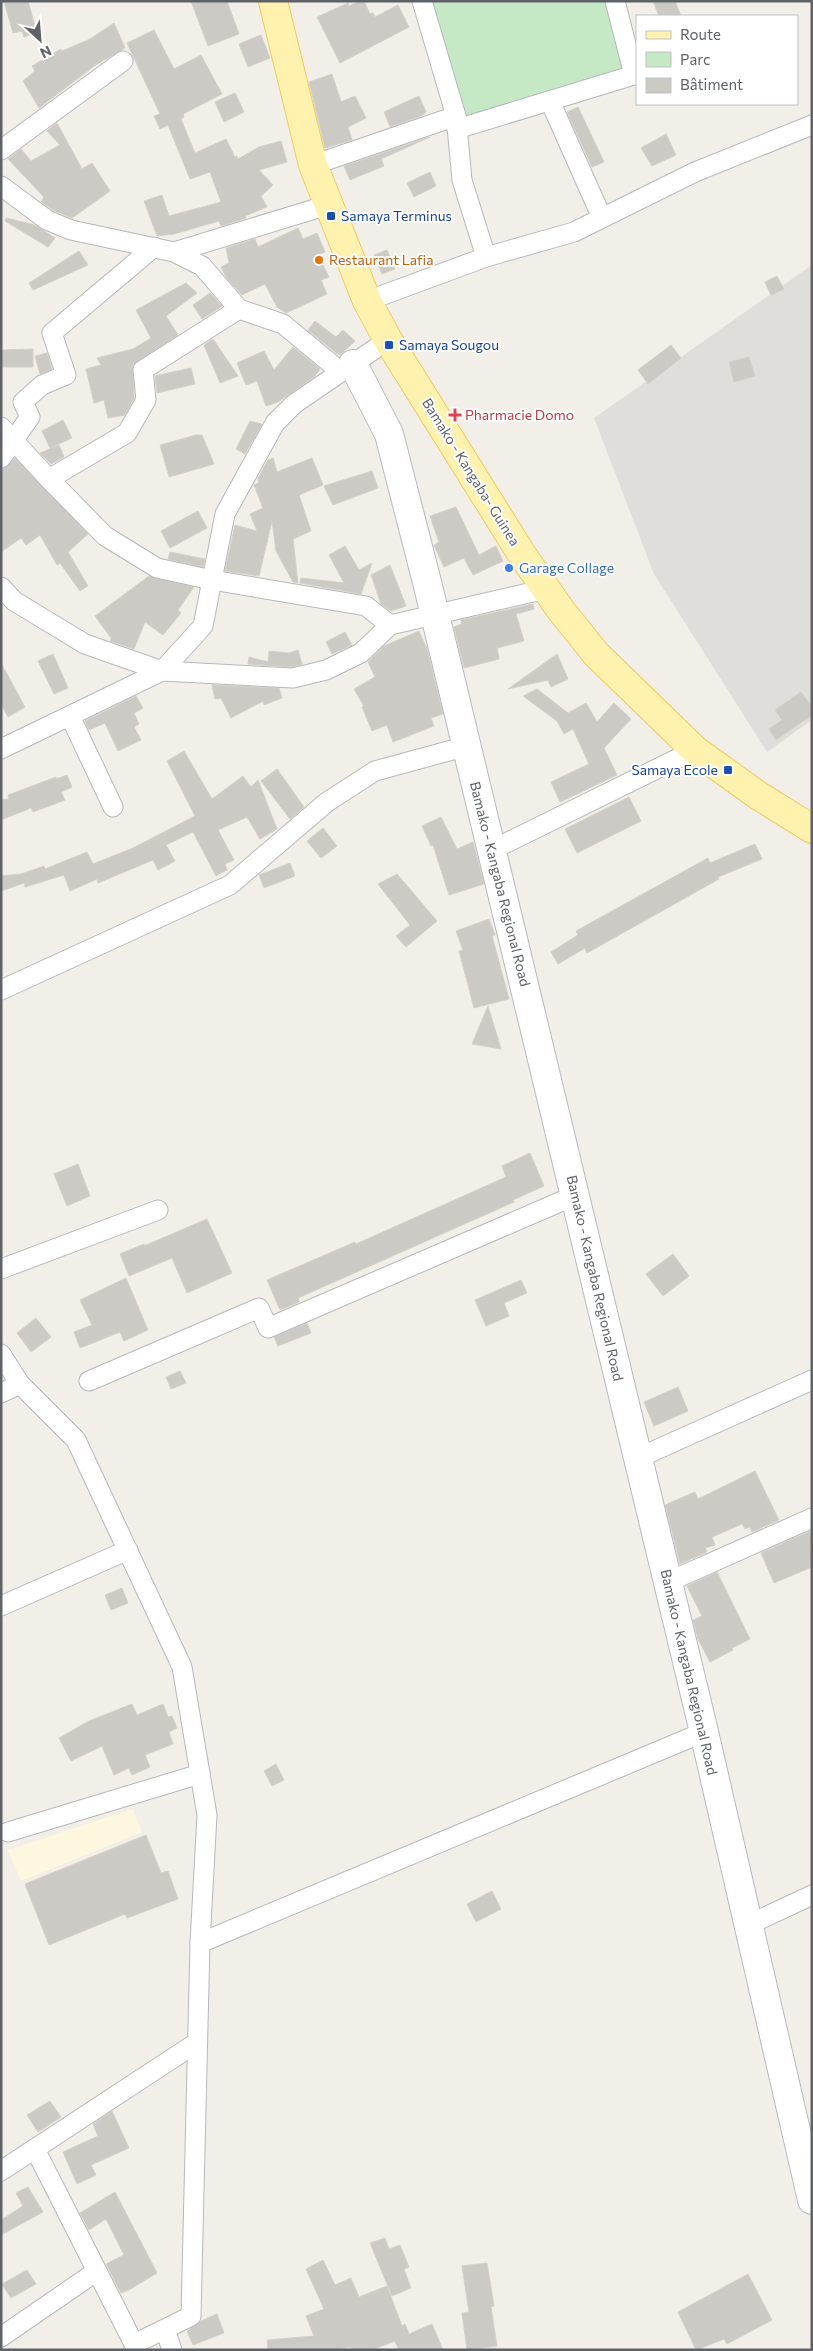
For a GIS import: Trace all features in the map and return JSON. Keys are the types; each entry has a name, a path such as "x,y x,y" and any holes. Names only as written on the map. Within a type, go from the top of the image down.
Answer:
{"main road":[{"path":"273,1 313,165 331,211"},
{"name":"Bamako - Kangaba- Guinea","path":"331,211 368,301 388,340 521,554 596,654 695,750 756,794 812,829"}],"street":[{"path":"422,1 456,122 462,180 486,257"},
{"path":"313,165 456,122 550,100 634,75 615,1"},
{"path":"1,150 123,61"},
{"path":"550,100 602,218"},
{"path":"368,301 486,257 574,232 695,172 812,125"},
{"path":"1,186 47,220 71,230 174,252 202,266 239,309 283,324 347,368"},
{"path":"174,252 331,211"},
{"path":"1,458 8,434 30,417 23,402 42,385 66,375 52,332 154,247"},
{"path":"48,479 127,433 146,400 143,370 239,309"},
{"path":"1,748 162,671 202,626 225,514 275,422 294,404 388,340"},
{"name":"Bamako - Kangaba Regional Road","path":"347,368 390,434 576,1195 704,1732 812,2200"},
{"path":"8,434 48,479 105,536 157,568 212,580 366,606 390,625"},
{"path":"1,586 14,601 85,644 162,671 293,678 326,670 361,653 390,625 546,589"},
{"path":"70,716 113,807"},
{"path":"1,990 230,885 327,802 375,771 467,746"},
{"path":"492,850 695,750"},
{"path":"89,1381 259,1308 268,1328 576,1195"},
{"path":"1,1269 158,1210"},
{"path":"1,1354 20,1384 76,1440 182,1667 207,1815 196,2043 191,2316 134,2344 35,2149"},
{"path":"638,1458 812,1380"},
{"path":"1,1393 20,1384"},
{"path":"668,1582 812,1518"},
{"path":"1,1606 128,1550"},
{"path":"200,1943 704,1732"},
{"path":"8,1832 200,1774"},
{"path":"748,1925 812,1895"},
{"path":"1,2172 196,2043"},
{"path":"8,2350 1,2337 97,2272"},
{"path":"165,2329 172,2350"}],"shaded area":[{"path":"812,265 812,720 767,752 654,574 594,418"},
{"path":"133,1809 142,1832 21,1881 8,1850"}],"green space":[{"path":"425,1 609,1 629,73 463,121"}],"building":[{"path":"4,1 28,1 37,33 24,37 22,31 13,33"},
{"path":"191,1 227,1 239,34 208,46"},
{"path":"364,1 370,14 373,13 375,17 398,5 409,27 340,63 317,17 348,3 349,6"},
{"path":"653,1 675,1 681,15 659,15"},
{"path":"114,23 125,48 97,64 39,108 23,81 35,71 32,66 61,49 62,51 90,39"},
{"path":"154,30 174,69 201,55 222,94 183,114 184,117 181,119 195,153 226,139 235,157 237,156 238,159 259,147 281,141 287,162 259,170 273,185 261,196 267,207 245,216 246,218 221,226 219,221 174,234 157,236 144,201 162,195 169,216 221,202 210,172 190,179 168,125 160,129 154,116 160,114 127,43"},
{"path":"261,35 270,58 248,67 239,44"},
{"path":"332,74 341,102 355,96 366,118 348,127 352,140 325,148 309,82"},
{"path":"235,93 244,112 224,122 215,102"},
{"path":"419,96 426,112 421,116 390,127 384,112"},
{"path":"578,107 604,162 592,167 567,112"},
{"path":"57,123 82,169 92,163 110,191 72,218 53,210 41,202 44,197 8,159 21,149 31,161 60,145 47,131"},
{"path":"666,134 676,155 652,166 641,148"},
{"path":"430,137 381,159 384,166 350,180 344,166"},
{"path":"430,172 436,186 414,197 407,183"},
{"path":"6,218 35,225 55,238 48,247 5,221"},
{"path":"298,228 303,239 317,233 325,252 318,255 329,277 321,280 327,294 286,313 277,307 265,284 242,295 226,277 221,267 229,263 226,248 255,239 258,247"},
{"path":"387,250 395,269 382,274 374,255"},
{"path":"79,251 88,265 33,290 29,283"},
{"path":"777,276 784,289 771,295 765,282"},
{"path":"186,283 197,293 166,316 178,335 133,365 134,398 125,415 108,418 104,400 94,403 86,369 101,365 97,358 133,349 151,338 136,310"},
{"path":"210,293 222,306 202,319 193,305"},
{"path":"315,321 336,337 343,330 355,341 340,355 336,353 308,330"},
{"path":"213,339 238,376 220,383 204,345"},
{"path":"671,345 681,358 648,384 638,370"},
{"path":"293,347 320,369 315,376 278,402 266,406 257,381 246,385 237,363 264,351 274,370"},
{"path":"33,349 33,367 1,367 1,350"},
{"path":"47,353 52,369 40,374 35,356"},
{"path":"749,357 755,376 734,382 729,362"},
{"path":"191,368 195,384 157,393 155,376"},
{"path":"63,420 72,438 50,448 42,431"},
{"path":"250,421 262,424 245,454 236,449"},
{"path":"202,435 214,464 169,477 160,445"},
{"path":"59,445 64,457 51,464 40,453"},
{"path":"15,458 88,534 68,552 88,586 80,591 60,563 57,565 40,535 26,545 21,538 1,552 1,471"},
{"path":"273,458 277,472 312,458 323,485 299,495 311,531 293,539 298,583 293,582 276,551 272,521 259,576 225,571 235,525 257,531 250,514 263,508 254,485 259,483 258,478 268,460"},
{"path":"372,471 378,488 333,505 324,486"},
{"path":"456,507 479,555 496,546 503,561 473,575 464,558 444,567 434,545 439,542 430,516"},
{"path":"198,511 207,528 170,548 161,531"},
{"path":"345,546 359,570 372,563 361,594 300,583 301,578 344,583 329,555"},
{"path":"170,552 205,559 203,567 168,559"},
{"path":"390,565 406,606 391,611 381,604 371,575"},
{"path":"149,576 194,587 178,610 181,613 163,635 145,622 134,649 110,641 111,638 95,616"},
{"path":"533,604 534,609 516,614 524,641 497,648 499,659 464,668 454,627 462,624 461,620"},
{"path":"419,631 427,649 443,714 431,718 434,726 393,742 387,725 372,731 362,707 364,706 354,689 375,677 368,662 384,646"},
{"path":"345,632 352,645 332,654 326,642"},
{"path":"298,650 302,664 292,667 248,664 249,657 268,662 269,651 289,653"},
{"path":"53,654 68,688 54,694 38,661"},
{"path":"557,654 568,679 551,687 548,680 508,689"},
{"path":"1,663 25,707 8,717 1,704"},
{"path":"212,685 279,688 282,698 264,705 263,701 231,718 221,698 215,699"},
{"path":"537,689 568,713 586,703 597,722 614,703 631,719 604,748 617,775 560,802 551,782 589,764 573,729 564,734 557,721 523,696"},
{"path":"801,692 812,707 812,715 776,740 769,729 782,720 775,710"},
{"path":"136,696 143,708 134,713 139,724 134,727 141,740 118,751 105,723 89,730 85,721"},
{"path":"184,751 212,799 243,776 251,787 258,780 277,829 260,839 247,817 218,830 234,860 225,864 227,870 216,876 193,832 166,845 175,861 158,870 153,860 98,883 97,879 70,891 64,875 25,887 24,883 1,891 1,876 21,874 44,866 45,869 87,852 93,864 133,848 195,816 167,761"},
{"path":"277,769 304,807 290,819 261,781"},
{"path":"67,775 72,787 61,792 65,800 33,812 31,808 1,820 1,800 9,799 8,795 56,777 56,779"},
{"path":"629,797 641,821 577,853 565,829"},
{"path":"441,817 457,849 473,842 484,884 449,895 433,845 431,846 422,826"},
{"path":"323,828 337,846 321,858 307,841"},
{"path":"755,844 762,859 718,877 719,879 587,953 585,948 558,964 551,952 578,935 576,931 708,858 710,863"},
{"path":"290,863 295,876 264,888 259,875"},
{"path":"397,874 437,921 406,947 396,936 410,925 378,884"},
{"path":"489,919 495,935 492,936 509,999 474,1008 459,951 463,950 456,931"},
{"path":"488,1006 501,1049 472,1044"},
{"path":"530,1153 544,1186 513,1200 514,1202 298,1298 299,1302 280,1310 267,1280 355,1242 356,1244 506,1177 502,1166"},
{"path":"78,1164 90,1196 67,1206 54,1174"},
{"path":"207,1219 232,1273 187,1293 172,1258 129,1276 120,1254 144,1244 144,1246"},
{"path":"673,1254 689,1276 663,1296 646,1274"},
{"path":"126,1278 148,1330 124,1341 120,1332 80,1348 74,1332 92,1325 80,1300"},
{"path":"521,1280 527,1293 504,1303 509,1316 486,1326 475,1300"},
{"path":"36,1318 51,1337 31,1352 17,1333"},
{"path":"307,1323 311,1333 278,1346 274,1337"},
{"path":"180,1371 186,1383 171,1389 166,1377"},
{"path":"678,1387 688,1411 654,1426 644,1402"},
{"path":"755,1471 779,1520 752,1532 750,1527 745,1529 742,1524 712,1537 715,1545 705,1548 707,1552 680,1564 665,1505 695,1492 698,1499"},
{"path":"810,1531 812,1567 774,1583 761,1553"},
{"path":"717,1572 750,1639 710,1662 698,1639 693,1620 702,1616 687,1586"},
{"path":"122,1588 128,1603 111,1610 105,1595"},
{"path":"132,1704 137,1715 163,1704 168,1717 172,1716 177,1728 169,1732 173,1744 145,1755 150,1767 132,1775 129,1768 114,1775 102,1746 71,1761 59,1738 89,1721"},
{"path":"276,1764 284,1780 272,1786 264,1771"},
{"path":"146,1835 161,1873 168,1871 178,1899 127,1918 125,1914 49,1945 25,1884"},
{"path":"492,1891 501,1909 476,1922 467,1904"},
{"path":"50,2101 61,2117 38,2132 27,2115"},
{"path":"112,2111 129,2148 91,2165 96,2175 77,2184 63,2152 98,2136 93,2124"},
{"path":"28,2187 43,2212 1,2235 1,2220 23,2206 16,2193"},
{"path":"115,2192 157,2273 121,2293 106,2264 124,2255 106,2219 89,2230 80,2213"},
{"path":"385,2238 389,2249 400,2245 409,2267 404,2269 411,2288 392,2296 370,2243"},
{"path":"323,2260 335,2285 351,2278 359,2297 387,2286 402,2326 405,2324 409,2334 432,2324 443,2350 399,2350 395,2341 372,2350 352,2350 351,2347 333,2350 268,2350 267,2340 314,2336 306,2316 324,2309 306,2269"},
{"path":"487,2263 494,2306 491,2307 497,2346 467,2350 462,2313 469,2312 462,2266"},
{"path":"27,2270 36,2284 11,2298 2,2284"},
{"path":"748,2274 772,2320 727,2344 724,2339 696,2350 678,2312"},
{"path":"217,2314 224,2333 193,2345 187,2331 201,2321"}],"place":[{"name":"Samaya Terminus","path":"331,216"},
{"name":"Restaurant Lafia","path":"319,260"},
{"name":"Samaya Sougou","path":"389,345"},
{"name":"Pharmacie Domo","path":"455,415"},
{"name":"Garage Collage","path":"509,568"},
{"name":"Samaya Ecole","path":"728,770"}]}
